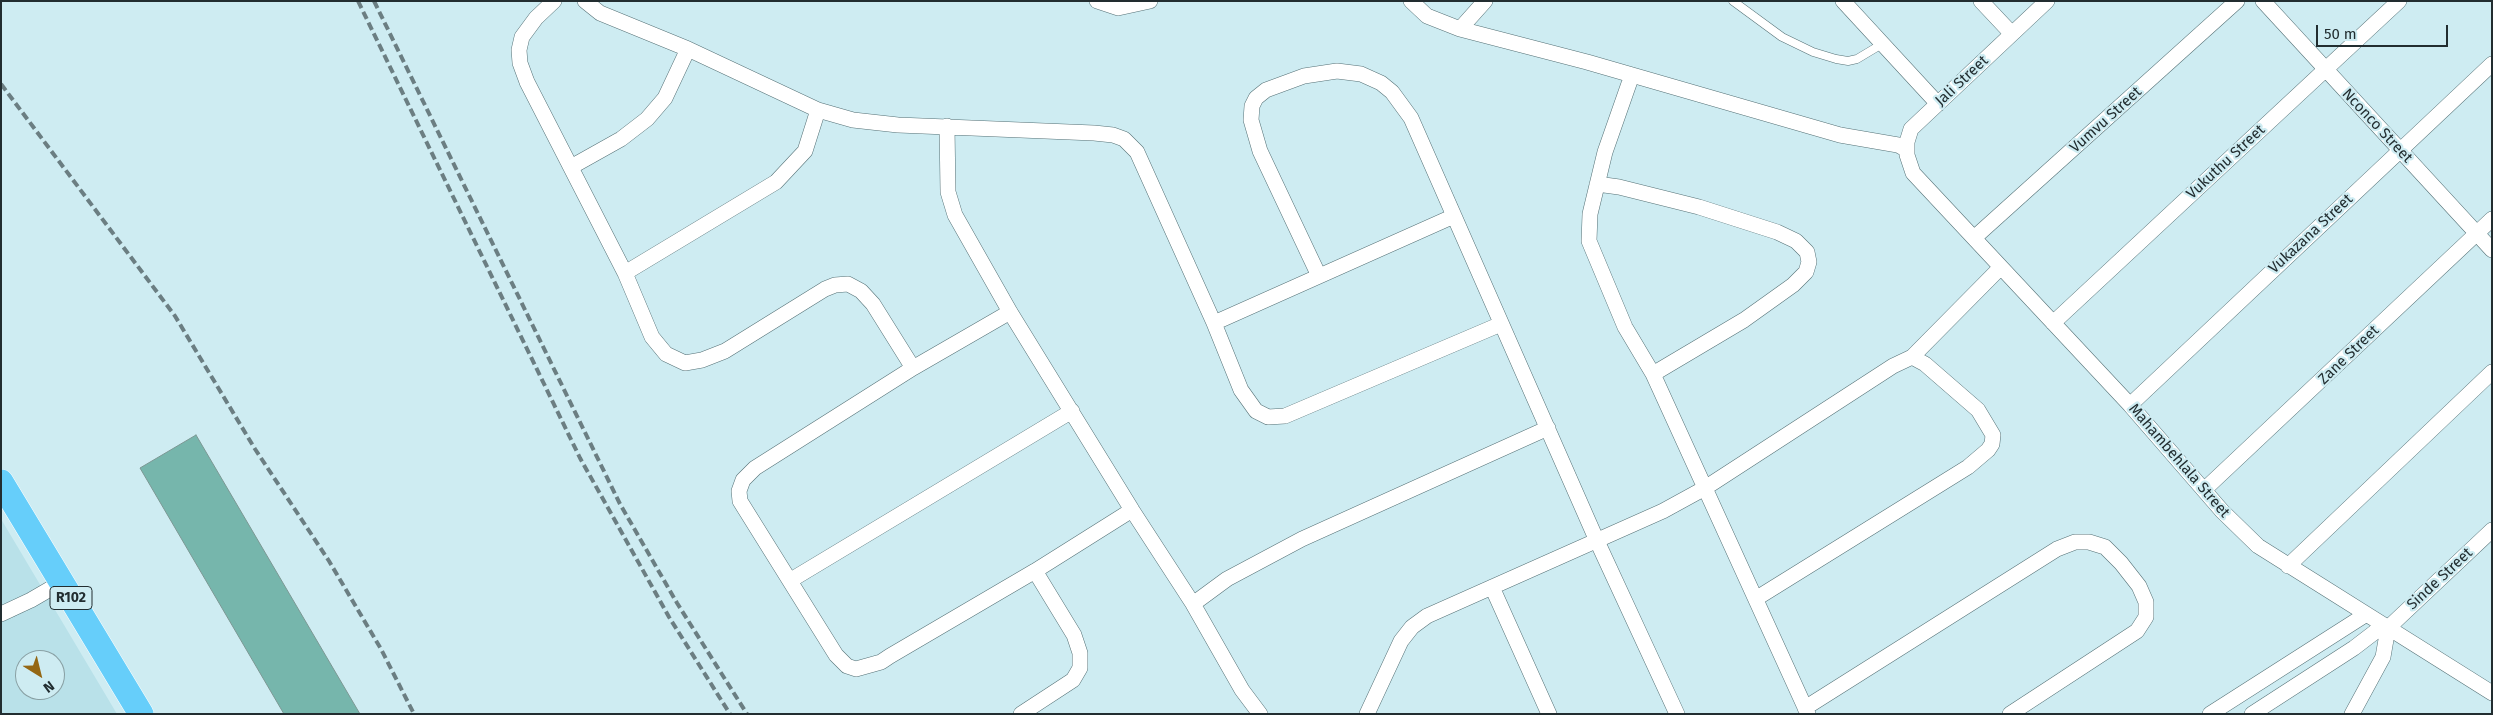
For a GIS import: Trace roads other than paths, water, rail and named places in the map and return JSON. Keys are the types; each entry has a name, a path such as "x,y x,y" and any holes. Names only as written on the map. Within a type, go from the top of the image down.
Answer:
{"main road":[{"name":"R102","path":"1,482 141,714"}],"street":[{"path":"554,1 536,18 522,37 519,50 520,63 527,82 625,273 652,337 666,354 685,363 702,360 725,351 825,289 835,285 848,284 861,291 873,304 913,368"},
{"path":"585,1 600,13 688,49 818,110 870,122 1094,132 1124,139 1138,152 1214,323 1241,390 1256,411 1268,417 1285,416 1501,324"},
{"path":"1097,1 1118,8 1150,1"},
{"path":"1411,1 1427,16 1460,29 1632,75 1840,135 1898,145 1907,150"},
{"path":"1460,29 1485,1"},
{"path":"1843,1 1938,104"},
{"path":"1981,1 2012,34"},
{"name":"Jali Street","path":"1907,150 1911,129 2046,1"},
{"name":"Vumvu Street","path":"1974,238 2237,1"},
{"name":"Nconco Street","path":"2263,1 2492,250"},
{"name":"Vukuthu Street","path":"2053,323 2399,1"},
{"path":"571,167 621,139 647,119 665,98 688,49"},
{"name":"Vukazana Street","path":"2130,405 2492,64"},
{"path":"1319,276 1260,151 1251,120 1252,106 1256,98 1278,84 1304,76 1337,71 1361,74 1381,83 1392,92 1411,118 1597,541 1676,714"},
{"path":"1632,75 1605,152 1590,214 1589,242 1625,327 1653,374 1757,598 1806,711 2057,549 2082,542 2105,547 2121,563 2139,586 2146,602 2146,617 2138,631 2010,714"},
{"path":"625,273 776,182 805,151 818,110"},
{"path":"947,126 948,192 955,215 1010,312 1132,510 1193,604 1251,712"},
{"name":"Mahambehlala Street","path":"1907,150 1913,173 2130,405 2222,511 2258,546 2365,615 2489,687"},
{"path":"1597,184 1619,187 1700,207 1778,232 1796,240 1807,252 1809,262 1806,272 1793,285 1744,320 1653,374"},
{"path":"1214,323 1454,216"},
{"name":"Zane Street","path":"2204,490 2492,218"},
{"path":"1367,714 1391,658 1401,640 1412,627 1427,616 1597,541 1705,488 1893,366 1912,357 2000,268"},
{"path":"1010,312 913,368 769,458 743,480 739,491 740,502 791,580 836,655 847,666 856,669 881,662 1035,571 1132,510"},
{"path":"1757,598 1968,467 1988,450 1992,444 1993,435 1978,410 1925,364 1912,357"},
{"path":"2288,566 2492,372"},
{"path":"791,580 1072,411"},
{"path":"1193,604 1227,579 1302,539 1548,428"},
{"name":"Sinde Street","path":"2252,714 2386,627 2492,530"},
{"path":"1021,714 1073,680 1080,668 1080,653 1074,635 1035,571"},
{"path":"1,614 31,600 62,582"},
{"path":"1492,587 1549,714"},
{"path":"2210,714 2365,615"},
{"path":"2352,714 2383,657 2386,627"}],"lane":[{"path":"1733,1 1782,37 1830,58 1848,61 1856,59 1882,44"}],"railway":[{"path":"358,1 580,458 669,617 730,714"},
{"path":"374,1 620,504 677,603 747,714"},
{"path":"1,84 175,316 255,449 329,561 381,649 414,714"}]}
